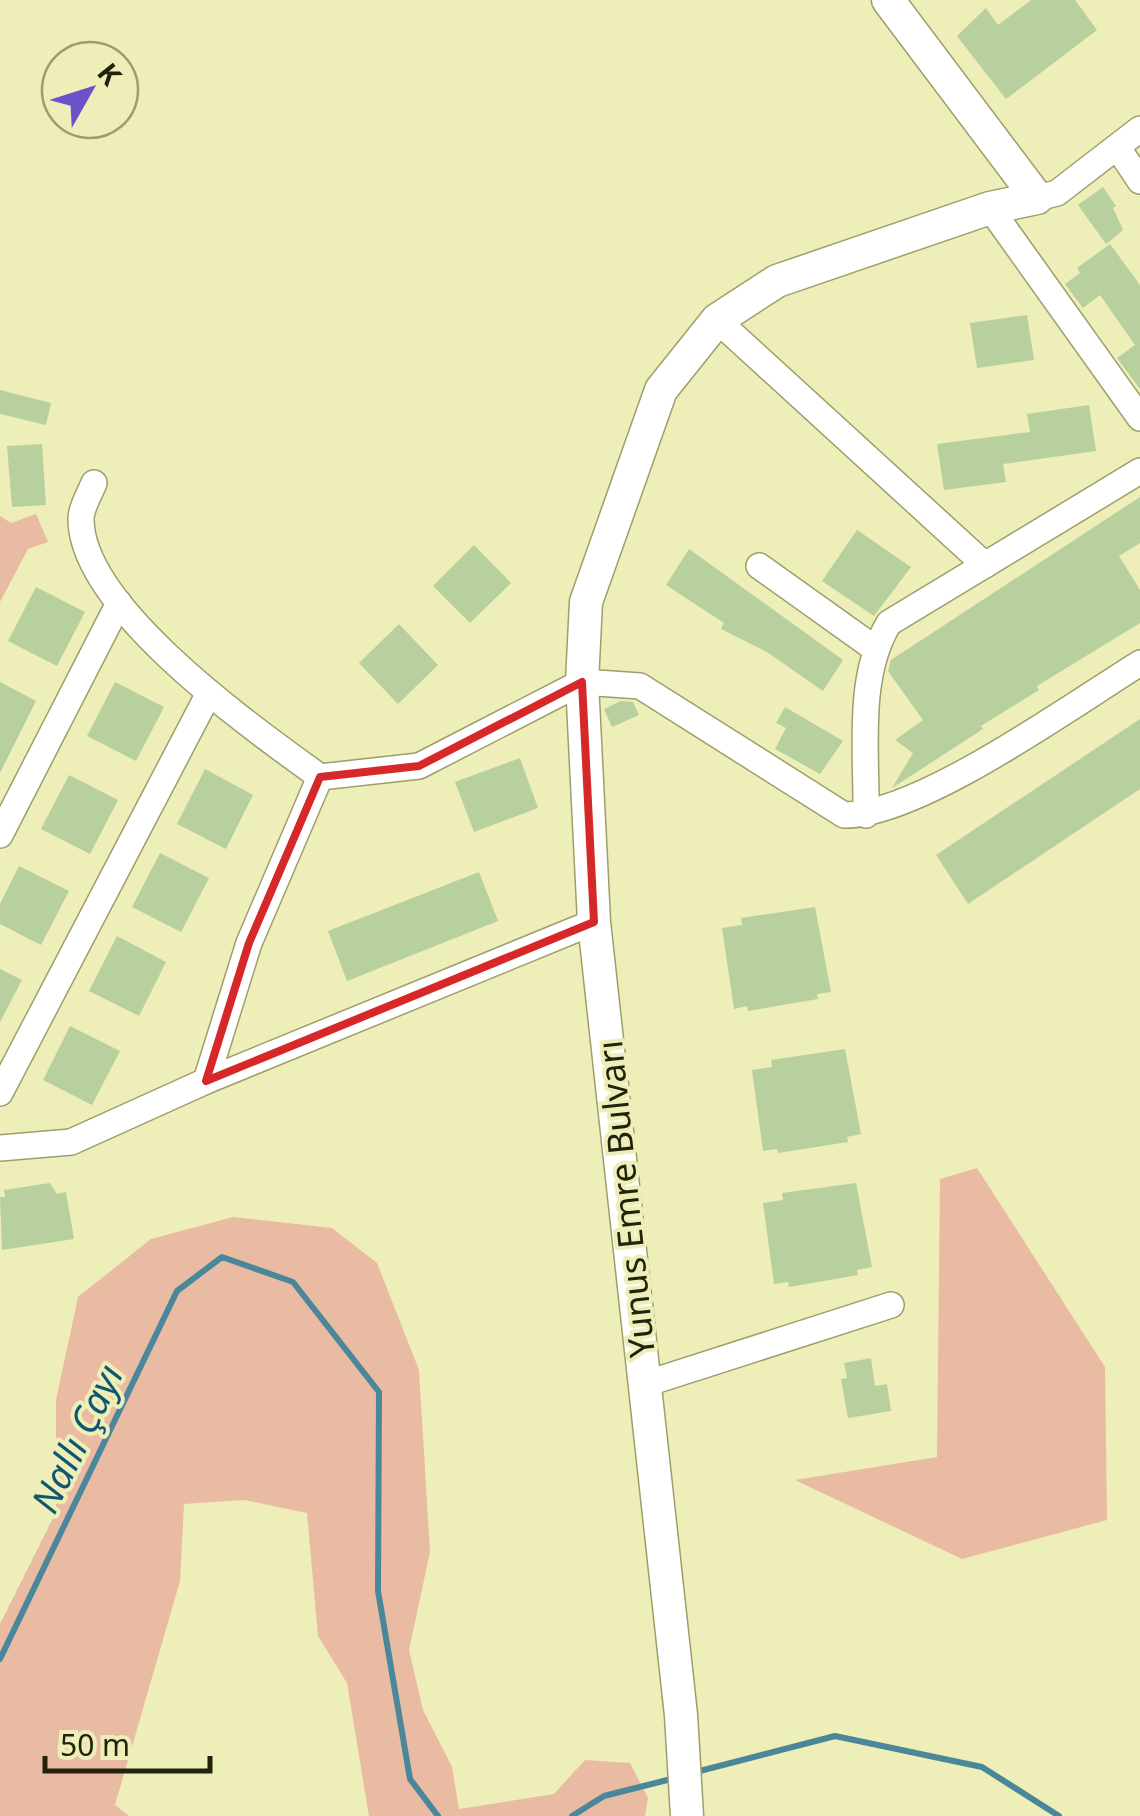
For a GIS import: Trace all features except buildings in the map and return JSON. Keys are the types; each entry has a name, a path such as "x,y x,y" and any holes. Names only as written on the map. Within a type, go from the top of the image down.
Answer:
{"street":[{"path":"888,0 1037,198 1057,193 1140,129"},
{"path":"1118,148 1140,181"},
{"name":"Yunus Emre Bulvarı","path":"687,1812 681,1714 594,922 582,682 586,602 661,390 717,320 777,281 990,208 1037,198"},
{"path":"990,208 1140,418"},
{"path":"717,320 985,565"},
{"path":"866,815 868,686 874,648 889,623 1140,470"},
{"path":"94,483 80,517 89,550 119,604 208,695 320,777 419,766 582,682 640,686 844,815 866,815 984,762 1140,663"},
{"path":"759,566 874,648"},
{"path":"0,835 119,604"},
{"path":"0,1093 208,695"},
{"path":"206,1081 249,944 320,777"},
{"path":"0,1148 70,1142 206,1081 594,922"},
{"path":"645,1384 891,1306"}],"highlighted area":[{"path":"582,682 594,922 206,1081 249,943 320,777 419,766"}],"shaded area":[{"path":"36,514 48,542 28,549 0,602 0,516 11,523"},
{"path":"977,1168 1105,1367 1107,1520 962,1559 795,1480 937,1457 940,1179"},
{"path":"233,1217 332,1228 377,1263 419,1370 430,1552 409,1650 423,1710 452,1767 459,1809 554,1794 585,1760 630,1763 648,1798 645,1816 369,1816 347,1683 318,1636 307,1513 244,1500 184,1504 180,1581 115,1805 129,1816 0,1816 0,1624 56,1512 56,1400 78,1297 151,1239"}],"waterway":[{"name":"Nallı Çayı","path":"0,1659 177,1291 222,1257 293,1282 379,1392 378,1591 410,1779 438,1816"},
{"path":"692,1773 835,1736 982,1767 1059,1816"},
{"path":"572,1816 604,1796 675,1778"}]}
